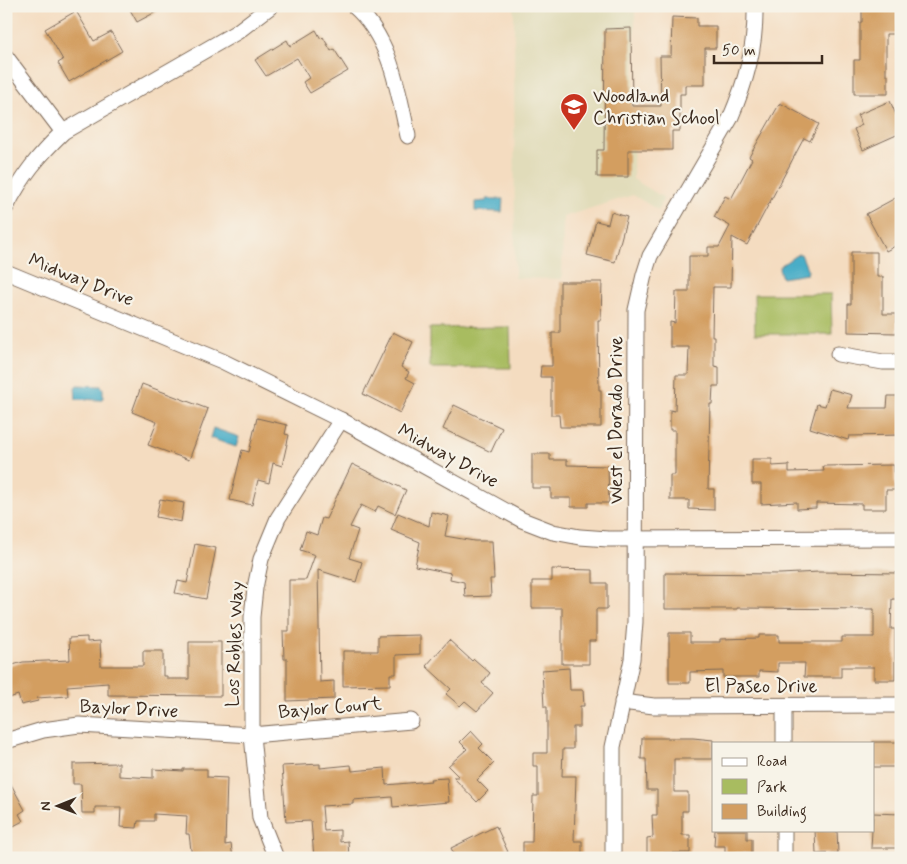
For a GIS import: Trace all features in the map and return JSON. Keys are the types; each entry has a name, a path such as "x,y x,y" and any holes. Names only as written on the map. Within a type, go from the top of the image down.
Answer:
{"street":[{"path":"6,207 21,179 40,154 63,132 238,32 271,6"},
{"path":"354,6 360,11 376,34 392,69 408,136"},
{"name":"West el Dorado Drive","path":"613,858 613,747 632,659 636,622 635,334 640,292 650,256 730,119 739,98 751,59 756,6"},
{"path":"6,57 63,132"},
{"name":"Midway Drive","path":"6,272 222,361 341,420 522,520 553,532 580,537 637,539 901,538"},
{"path":"838,354 867,360 901,362"},
{"name":"Los Robles Way","path":"276,858 260,818 252,736 252,617 255,588 261,559 278,518 341,420"},
{"name":"El Paseo Drive","path":"622,702 654,706 901,705"},
{"path":"784,706 784,742"},
{"name":"Baylor Court","path":"252,736 411,721"},
{"name":"Baylor Drive","path":"6,741 43,730 78,725 252,736"},
{"path":"784,832 784,858"}],"shaded area":[{"name":"Woodland Christian School","path":"514,6 738,6 738,8 635,8 633,179 664,198 658,210 633,195 563,217 562,279 515,278"}],"green space":[{"path":"754,294 831,294 832,334 755,334"},
{"path":"510,327 511,368 430,368 430,328"}],"water":[{"path":"487,199 503,199 502,212 475,211 475,202 486,201"},
{"path":"801,254 808,271 807,274 782,278 780,266"},
{"path":"77,385 101,386 103,398 100,400 76,399 75,387"},
{"path":"213,428 239,437 236,447 210,438"}],"building":[{"path":"128,6 167,6 137,22"},
{"path":"862,6 897,6 897,34 886,34 888,94 854,94 854,60 860,60"},
{"path":"76,11 94,41 111,32 122,51 69,82 58,63 63,60 45,29"},
{"path":"672,17 697,18 697,26 716,26 716,48 705,48 705,85 685,85 685,94 680,94 680,131 672,131 672,150 628,150 628,177 597,177 597,150 604,150 605,29 631,28 632,106 661,106 660,56 671,56"},
{"path":"316,30 321,39 323,37 331,51 334,49 348,71 310,93 303,82 309,78 297,58 266,76 255,60 287,40 290,46"},
{"path":"890,101 901,126 901,133 863,150 854,129 862,125 857,115"},
{"path":"780,103 819,124 810,141 804,138 747,245 732,237 731,287 713,287 712,336 714,336 714,366 719,367 719,386 713,386 712,404 710,404 708,489 714,489 714,510 689,509 689,500 670,500 670,475 675,475 675,430 670,430 670,410 675,411 676,375 688,375 689,347 670,347 670,322 675,323 676,292 689,292 689,256 708,256 708,247 719,247 730,226 714,217 725,196 731,199 752,159 749,157"},
{"path":"901,195 901,243 886,251 866,214"},
{"path":"611,212 627,217 615,262 587,255 596,221 608,224"},
{"path":"851,252 877,252 877,277 883,277 883,314 897,314 897,333 848,332 848,304 851,304"},
{"path":"560,282 602,282 601,320 598,320 601,427 560,427 559,415 551,415 551,377 540,377 541,366 552,366 552,333 560,333"},
{"path":"393,332 413,342 401,367 409,372 406,378 415,383 400,413 363,394"},
{"path":"142,384 208,409 189,460 148,445 157,422 132,412"},
{"path":"830,389 852,395 848,408 887,408 888,396 901,396 901,435 849,436 848,440 810,428 817,404 825,406"},
{"path":"454,405 502,428 491,452 443,429"},
{"path":"257,418 287,425 285,434 289,435 282,466 273,463 269,483 258,480 252,505 230,500 242,450 249,452"},
{"path":"532,454 550,454 550,460 567,460 567,465 608,466 609,503 588,503 588,507 571,507 571,498 551,498 551,488 532,488"},
{"path":"752,459 772,459 772,466 789,465 789,472 824,471 823,466 894,465 895,490 886,490 886,509 862,509 862,504 816,503 816,508 797,509 797,502 761,504 761,484 752,484"},
{"path":"352,464 406,490 395,514 378,506 375,512 361,505 350,527 358,530 349,558 362,562 356,582 318,570 320,682 334,681 334,699 287,701 287,659 284,659 283,631 289,631 289,580 306,580 315,555 300,550 306,531 317,535 322,518 326,519"},
{"path":"160,499 184,503 181,522 156,517"},
{"path":"431,512 449,516 445,536 474,541 492,541 494,579 490,579 491,596 465,597 464,582 450,579 451,573 415,566 420,542 391,530 398,513 429,526"},
{"path":"195,544 216,548 206,599 175,593 178,581 187,583"},
{"path":"552,569 593,570 593,583 607,583 607,609 596,609 596,641 589,641 589,664 562,664 562,608 532,608 532,581 552,581"},
{"path":"819,572 900,573 899,599 892,599 891,629 895,629 895,680 874,680 874,667 841,667 841,677 804,677 805,663 778,663 778,672 759,671 759,677 723,677 723,671 690,672 690,683 669,683 669,633 690,633 690,642 720,642 720,639 759,638 759,635 779,635 779,642 842,642 842,637 874,637 874,609 665,609 665,573 780,574"},
{"path":"420,635 420,654 396,655 396,674 390,674 390,685 343,686 343,651 378,651 378,636"},
{"path":"87,637 87,642 100,641 101,666 143,666 143,651 163,651 163,676 167,676 167,679 189,679 189,642 221,642 221,696 108,695 108,683 67,686 68,696 37,698 38,701 21,705 18,695 6,699 6,667 23,662 70,660 69,638"},
{"path":"449,640 472,661 474,659 490,673 482,683 493,693 477,711 465,701 460,706 446,694 451,689 426,666"},
{"path":"569,668 570,690 583,690 584,706 580,706 580,727 573,727 573,749 563,749 562,776 576,776 574,841 582,841 582,858 523,858 523,842 532,842 533,796 538,796 538,766 533,766 533,753 547,753 547,707 544,707 542,670"},
{"path":"471,731 483,744 479,748 494,763 477,780 488,791 477,802 453,777 459,777 448,766 467,749 460,742"},
{"path":"642,738 713,740 712,759 674,759 674,792 688,792 688,811 682,811 682,835 690,835 690,853 647,853 647,838 653,837 652,815 657,815 657,790 647,790 646,759 641,759"},
{"path":"874,742 901,742 901,767 874,767"},
{"path":"119,763 119,776 153,778 153,769 183,771 183,769 207,769 207,777 227,778 225,845 231,844 233,858 192,858 189,834 186,834 187,816 154,814 154,821 138,821 137,828 120,827 121,807 95,807 95,813 82,813 81,784 73,784 73,764"},
{"path":"320,764 320,768 351,765 352,771 385,768 386,785 447,778 449,802 393,807 392,797 353,800 353,804 322,806 324,831 340,830 340,842 348,841 349,858 314,858 311,821 286,822 282,766"},
{"path":"6,775 25,810 19,814 23,821 6,830"},
{"path":"874,813 901,814 901,848 871,848 872,832 874,832"},
{"path":"496,826 508,852 496,858 456,858 451,848"},
{"path":"715,832 747,832 747,839 752,839 752,853 725,853 725,846 714,846"},
{"path":"815,832 837,832 838,853 816,854"}],"place":[{"name":"Woodland Christian School","path":"574,131"}]}
